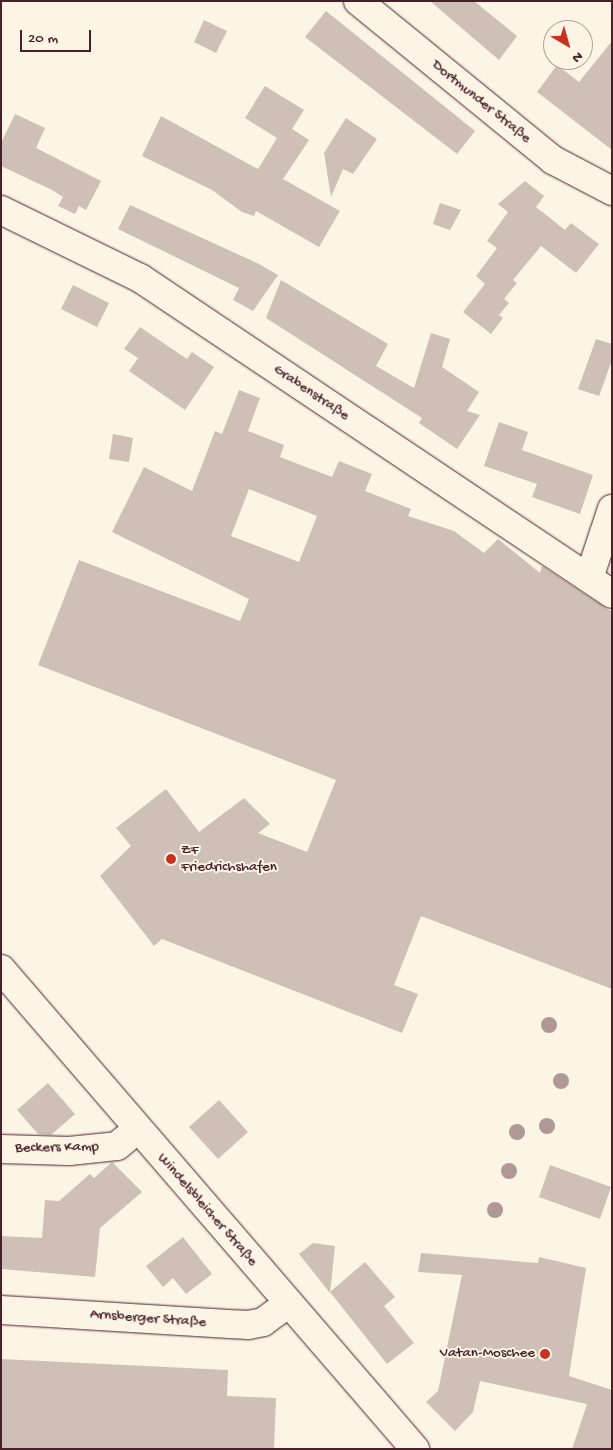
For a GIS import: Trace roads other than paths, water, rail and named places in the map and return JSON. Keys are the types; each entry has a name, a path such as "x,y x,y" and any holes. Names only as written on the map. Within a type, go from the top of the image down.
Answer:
{"street":[{"name":"Dortmunder Straße","path":"358,1 553,160 612,191"},
{"name":"Grabenstraße","path":"1,210 140,278 612,594"},
{"path":"589,578 612,509"},
{"name":"Windelsbleicher Straße","path":"1,969 137,1130 415,1449"},
{"name":"Beckers Kamp","path":"1,1149 69,1151 117,1146 137,1130"},
{"name":"Arnsberger Straße","path":"1,1310 248,1325 263,1322 289,1303"}],"place":[{"name":"ZF Friedrichshafen","path":"171,859"},
{"name":"Vatan-Moschee","path":"545,1354"}]}
